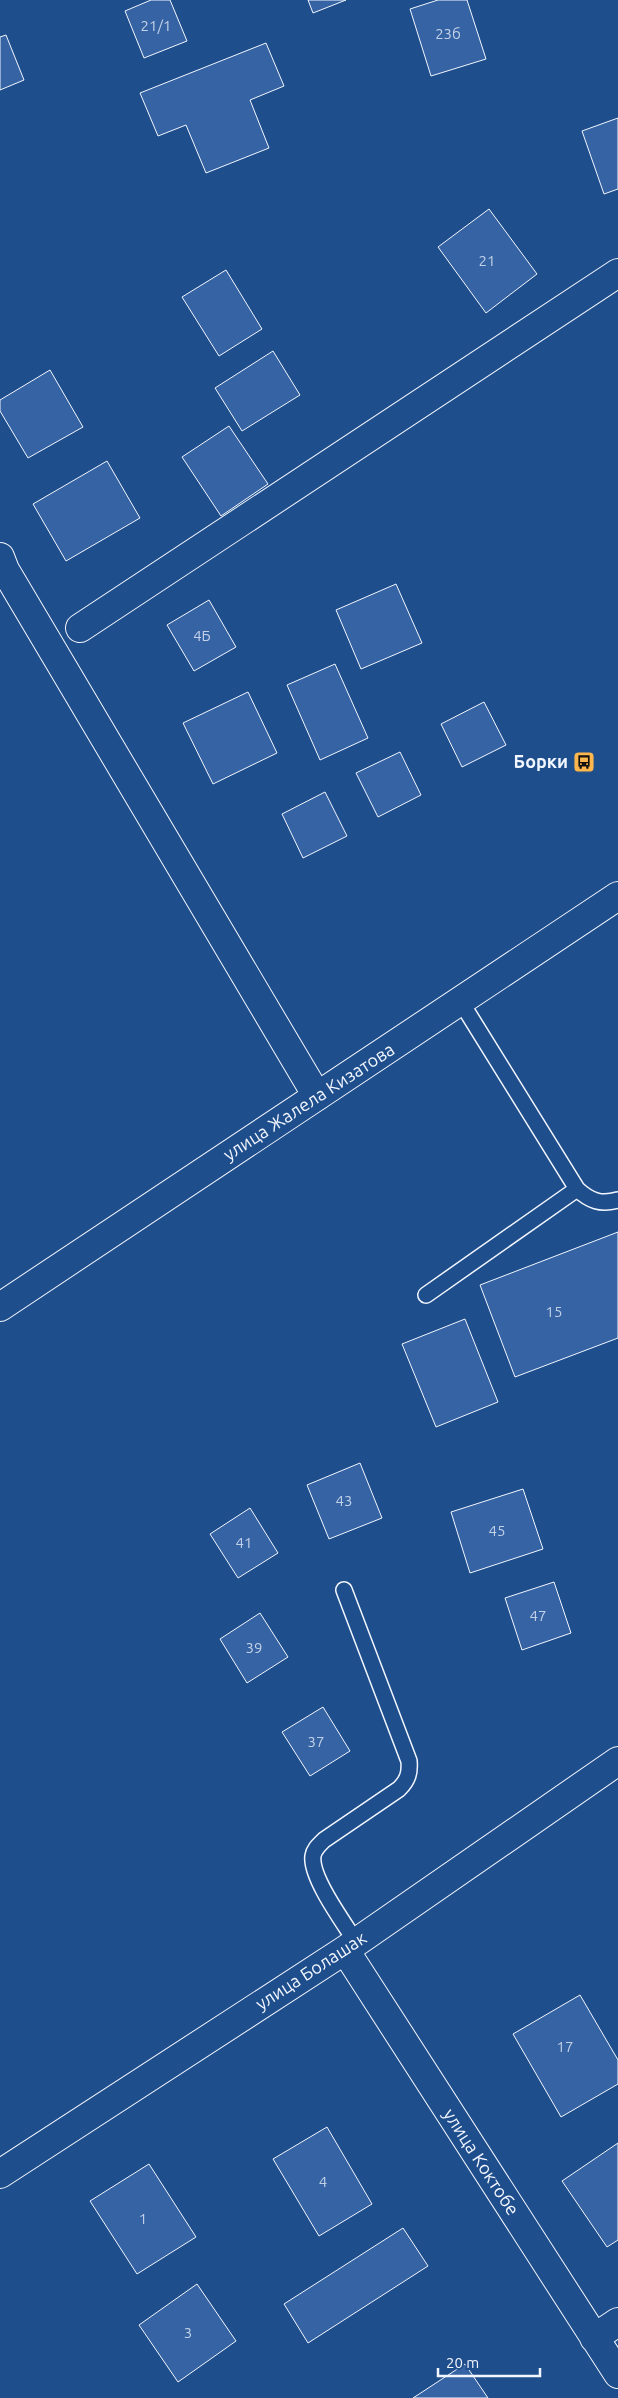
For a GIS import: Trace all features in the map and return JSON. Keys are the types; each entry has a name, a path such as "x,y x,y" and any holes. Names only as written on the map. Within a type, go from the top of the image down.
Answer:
{"street":[{"path":"80,628 618,273"},
{"path":"0,557 317,1096"},
{"name":"улица Жалела Кизатова","path":"0,1307 618,896"},
{"name":"улица Болашак","path":"0,2174 350,1946 618,1761"},
{"name":"улица Коктобе","path":"350,1946 618,2374"},
{"path":"594,2338 618,2322"}],"lane":[{"path":"461,1002 576,1189 586,1198 595,1202 607,1203 618,1200"},
{"path":"426,1295 576,1189"},
{"path":"344,1590 409,1761 410,1772 406,1782 399,1790 324,1840 317,1846 313,1855 314,1872 350,1946"}],"building":[{"path":"151,0 170,0 187,41 144,58 125,11"},
{"path":"308,0 346,0 313,13"},
{"path":"438,0 467,0 486,59 431,76 410,9"},
{"path":"6,35 24,80 0,90 0,37"},
{"path":"266,43 284,86 250,100 269,148 206,173 186,125 158,136 140,93"},
{"path":"618,118 618,189 604,194 582,131"},
{"path":"489,209 537,274 486,313 438,247"},
{"path":"226,270 262,329 219,356 182,297"},
{"path":"273,351 300,395 242,431 215,388"},
{"path":"50,370 83,427 28,458 0,411 0,400"},
{"path":"229,426 268,484 221,516 182,457"},
{"path":"107,461 140,518 66,561 33,504"},
{"path":"396,584 422,643 361,669 336,610"},
{"path":"209,600 236,647 194,671 167,625"},
{"path":"335,664 368,738 320,760 287,685"},
{"path":"248,692 277,753 213,784 183,723"},
{"path":"484,702 506,745 462,767 441,724"},
{"path":"400,752 421,795 378,817 356,773"},
{"path":"325,792 347,836 303,858 282,814"},
{"path":"618,1232 618,1338 515,1377 480,1285"},
{"path":"465,1319 498,1402 436,1427 402,1344"},
{"path":"360,1463 382,1518 329,1539 307,1485"},
{"path":"523,1489 543,1549 470,1573 451,1512"},
{"path":"250,1508 278,1553 238,1578 210,1534"},
{"path":"554,1582 571,1633 522,1650 505,1598"},
{"path":"260,1613 288,1657 247,1683 220,1639"},
{"path":"323,1707 350,1751 310,1776 282,1732"},
{"path":"580,1995 618,2060 618,2084 561,2117 513,2034"},
{"path":"327,2127 372,2204 319,2236 273,2159"},
{"path":"618,2143 618,2240 607,2247 562,2181"},
{"path":"149,2164 196,2237 137,2274 90,2201"},
{"path":"403,2228 428,2266 308,2343 284,2304"},
{"path":"197,2284 236,2341 178,2382 139,2325"},
{"path":"465,2364 488,2398 413,2398"}],"place":[{"name":"Борки","path":"584,762"}]}
